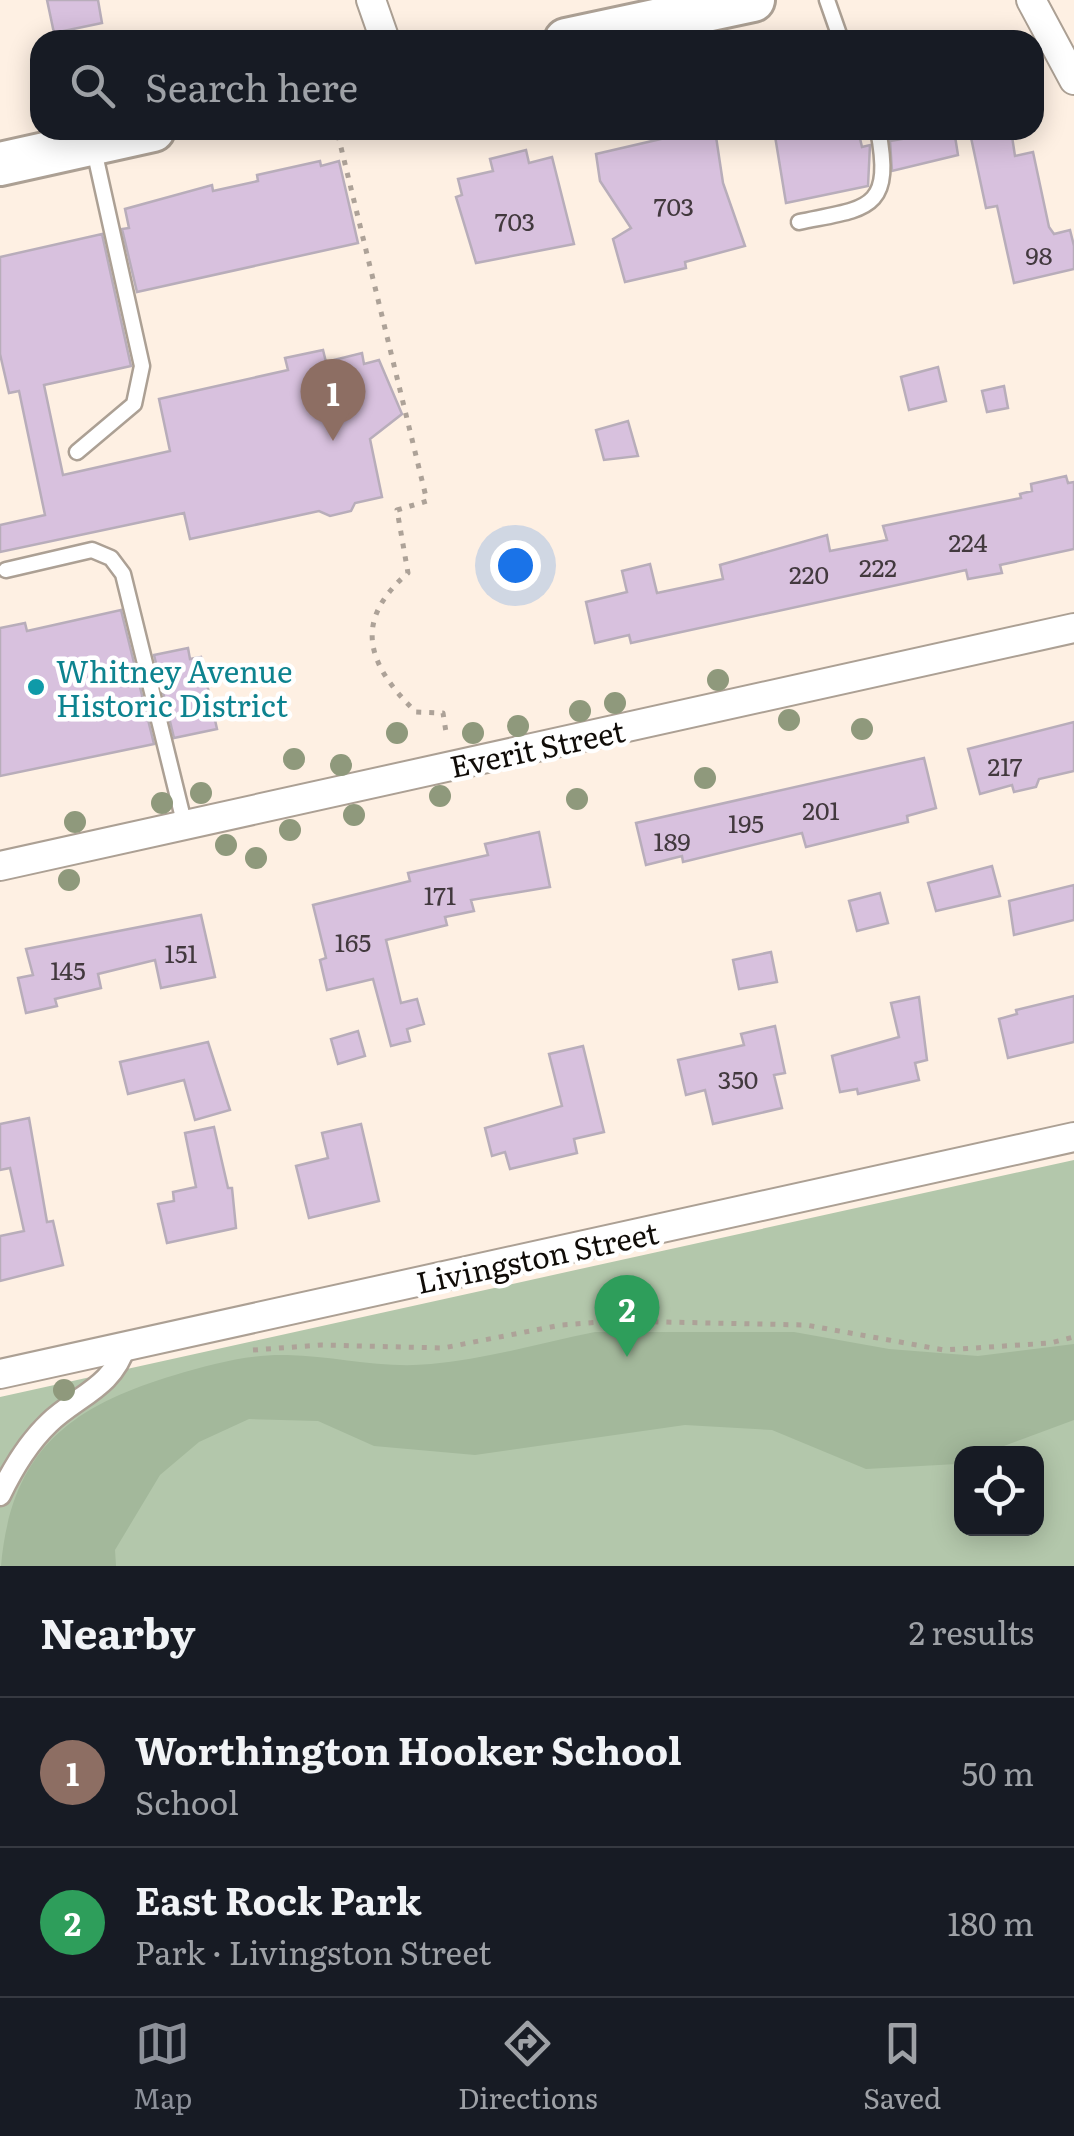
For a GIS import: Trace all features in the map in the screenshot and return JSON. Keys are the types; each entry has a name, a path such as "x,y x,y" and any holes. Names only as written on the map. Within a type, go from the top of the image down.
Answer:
{"main road":[{"path":"613,30 753,0"},
{"path":"0,164 106,140"}],"street":[{"path":"371,0 382,30"},
{"path":"1031,0 1074,80"},
{"name":"Everit Street","path":"0,866 1074,628"},
{"name":"Livingston Street","path":"0,1374 1074,1138"},
{"path":"0,1496 47,1424 100,1386 116,1368 125,1346"}],"lane":[{"path":"828,0 838,30"},
{"path":"799,222 858,210 874,201 881,190 878,140"},
{"path":"78,452 134,404 142,366 92,143"},
{"path":"6,570 92,550 112,558 123,574 184,826"}],"path":[{"path":"339,140 427,501 396,510 408,573 382,596 371,632 378,670 416,712 443,713 446,732"},
{"path":"238,1353 295,1346 443,1348 587,1322 806,1325 944,1350 1050,1343 1074,1337"}],"green space":[{"path":"1074,1160 1074,1566 0,1566 0,1397"},
{"path":"595,1332 794,1332 889,1349 978,1356 1074,1344 1074,1420 1004,1446 954,1446 954,1464 866,1469 772,1430 685,1425 475,1455 374,1446 318,1421 249,1419 199,1442 160,1475 115,1550 116,1566 1,1566 7,1526 33,1463 52,1439 76,1419 138,1387 202,1367 259,1356 305,1356 394,1365 493,1355"}],"building":[{"path":"47,0 98,0 102,23 53,30"},
{"path":"656,140 717,140 723,183 745,246 685,262 686,268 625,282 613,239 631,228 600,181 596,154"},
{"path":"776,140 860,140 862,147 870,145 868,186 786,203"},
{"path":"956,140 958,155 892,171 890,141"},
{"path":"971,140 1013,140 1015,156 1033,152 1049,227 1054,234 1070,230 1074,269 1014,283 997,206 986,208"},
{"path":"526,150 529,163 552,157 574,244 476,263 456,197 462,195 458,179 493,171 490,159"},
{"path":"320,161 321,166 339,161 358,243 137,292 122,229 129,228 125,209 212,185 213,191 258,181 257,175"},
{"path":"102,234 131,366 44,385 63,475 170,451 159,399 288,370 285,358 323,350 326,362 362,353 364,364 379,360 402,414 370,439 382,497 355,503 351,511 330,516 319,511 190,539 184,513 0,552 0,525 45,515 19,391 9,393 0,354 0,257"},
{"path":"938,367 946,401 909,410 901,377"},
{"path":"1004,386 1008,408 987,412 982,391"},
{"path":"628,421 638,456 604,460 596,430"},
{"path":"1066,476 1068,483 1074,482 1074,549 1000,565 1002,573 968,579 966,570 631,643 629,635 595,643 586,602 627,592 622,571 650,564 657,593 723,579 720,565 827,535 830,551 887,540 883,526 1021,498 1020,494 1032,491 1031,484"},
{"path":"121,610 154,744 0,776 0,628 25,623 27,631"},
{"path":"188,648 190,659 201,657 217,729 174,738 154,655"},
{"path":"1074,722 1074,771 1039,779 1036,787 1014,792 1012,785 980,794 968,749"},
{"path":"924,758 936,808 907,816 908,822 806,847 802,833 683,862 682,856 646,865 636,823"},
{"path":"539,832 550,887 471,900 474,911 445,917 447,925 386,940 401,1003 417,999 424,1024 407,1029 410,1041 391,1046 373,979 327,990 320,960 326,958 313,905 410,881 408,873 488,855 485,844"},
{"path":"992,866 1000,896 936,911 928,883"},
{"path":"1074,885 1074,920 1014,935 1009,901"},
{"path":"880,893 888,923 857,931 849,901"},
{"path":"201,915 215,977 161,988 155,960 98,974 101,988 55,999 57,1006 26,1013 18,978 33,975 26,949"},
{"path":"771,952 777,982 739,989 733,960"},
{"path":"1074,996 1074,1042 1008,1058 999,1019 1017,1014 1016,1010"},
{"path":"919,997 927,1060 915,1063 919,1080 858,1094 857,1089 840,1092 832,1056 899,1037 891,1003"},
{"path":"775,1026 785,1073 774,1075 782,1108 713,1124 705,1090 686,1095 678,1060 744,1045 741,1034"},
{"path":"358,1031 365,1056 338,1064 331,1039"},
{"path":"208,1042 230,1110 195,1120 184,1080 128,1094 120,1062"},
{"path":"583,1046 604,1132 574,1139 577,1153 510,1169 505,1152 492,1156 485,1128 562,1106 549,1054"},
{"path":"29,1118 47,1222 53,1221 63,1265 0,1281 0,1236 24,1231 10,1168 0,1170 0,1124"},
{"path":"361,1124 379,1201 309,1218 296,1166 328,1158 322,1133"},
{"path":"214,1127 228,1188 232,1188 236,1228 167,1243 158,1204 174,1201 173,1192 196,1187 185,1133"}],"place":[{"name":"Worthington Hooker School","path":"333,441"},
{"name":"Whitney Avenue Historic District","path":"36,687"},
{"name":"East Rock Park","path":"627,1357"}]}
